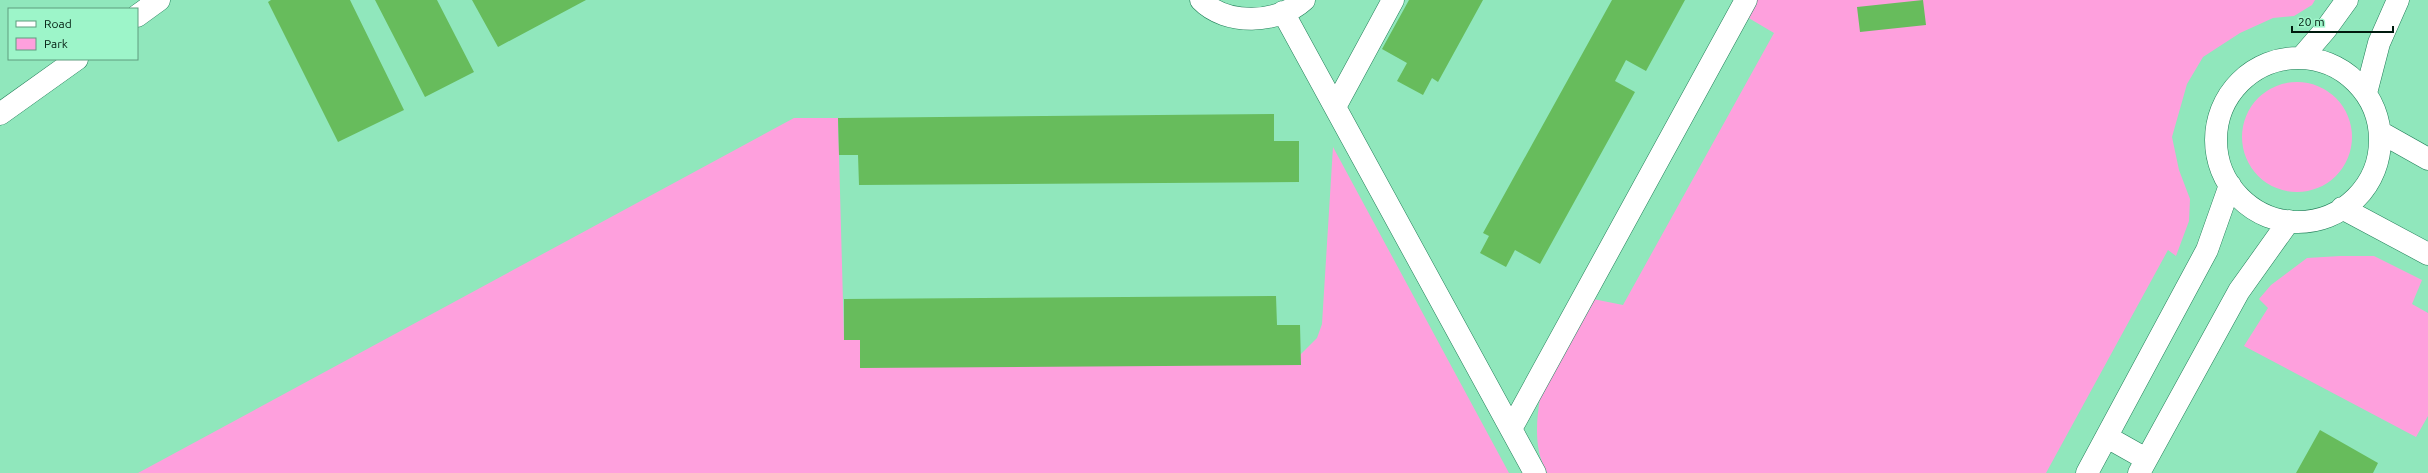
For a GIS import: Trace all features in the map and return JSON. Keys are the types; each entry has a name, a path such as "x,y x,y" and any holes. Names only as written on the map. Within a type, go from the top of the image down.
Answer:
{"lane":[{"path":"138,15 159,0"},
{"path":"1201,0 1218,13 1235,18 1253,19 1284,12 1304,0"},
{"path":"1335,108 1393,0"},
{"path":"1511,429 1746,0"},
{"path":"2301,58 2326,29 2347,0"},
{"path":"2366,93 2380,43 2398,0"},
{"path":"1284,12 1535,473"},
{"path":"2301,58 2320,60 2353,78 2366,93 2375,111 2380,132 2378,157 2374,170 2362,192 2342,208 2325,217 2308,221 2289,221 2278,219 2256,210 2246,203 2230,185 2223,172 2216,143 2216,128 2226,100 2245,77 2258,68 2271,62 2301,58"},
{"path":"0,114 76,60"},
{"path":"2380,132 2428,159"},
{"path":"2087,473 2207,250 2230,185"},
{"path":"2342,208 2428,254"},
{"path":"2107,437 2143,466 2243,286 2289,221"}],"green space":[{"path":"1756,0 2315,0 2312,5 2294,16 2273,18 2240,33 2203,57 2187,84 2172,137 2179,170 2190,199 2189,221 2176,256 2168,250 2046,473 1547,473 1540,455 1537,436 1540,398 1593,299 1623,305 1774,33 1747,17"},
{"path":"2297,82 2318,86 2328,91 2336,98 2343,106 2348,116 2352,137 2348,158 2343,168 2336,176 2328,183 2318,188 2297,192 2276,188 2266,183 2258,176 2251,168 2246,158 2242,137 2246,116 2251,106 2258,98 2266,91 2276,86"},
{"path":"794,118 838,118 844,339 1300,355 1317,338 1322,324 1333,147 1509,473 138,473"},
{"path":"2374,256 2422,280 2412,304 2428,313 2428,416 2416,437 2244,346 2268,308 2259,299 2271,285 2307,258"}],"building":[{"path":"271,0 350,0 404,110 338,142 268,2"},
{"path":"375,0 437,0 474,72 425,97"},
{"path":"472,0 586,0 498,47"},
{"path":"1409,0 1483,0 1438,82 1432,78 1423,95 1397,81 1407,63 1382,49"},
{"path":"1612,0 1685,0 1646,71 1626,60 1615,81 1635,92 1540,264 1515,250 1506,267 1480,253 1489,236 1483,233"},
{"path":"1923,0 1926,25 1860,32 1857,7"},
{"path":"1274,114 1274,141 1299,141 1299,182 859,185 858,155 839,155 838,118"},
{"path":"1276,296 1277,325 1300,325 1301,365 860,368 860,340 844,340 844,299"},
{"path":"2320,430 2378,463 2373,473 2296,473"}]}
